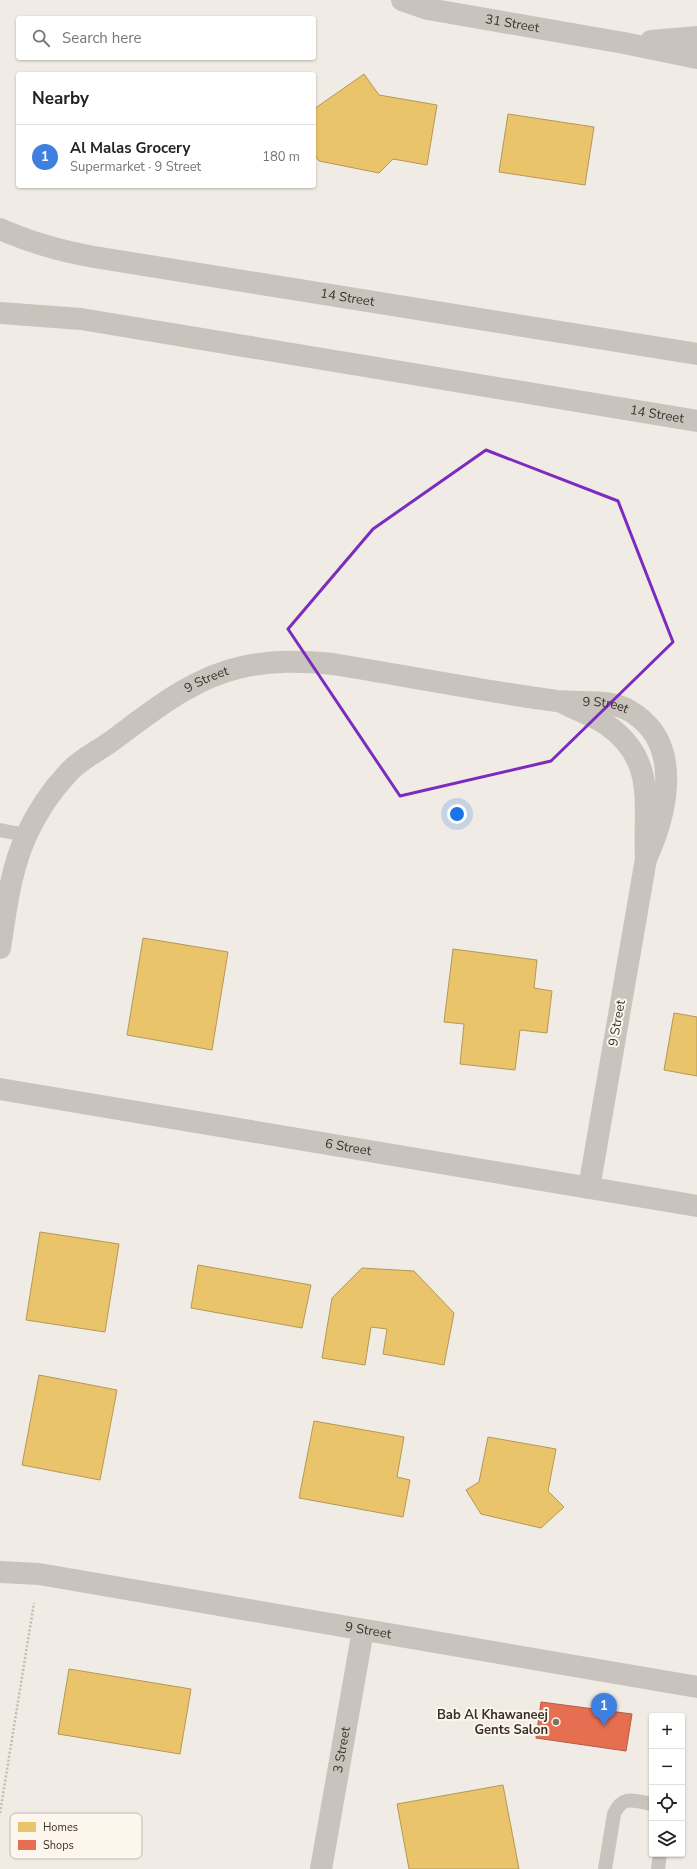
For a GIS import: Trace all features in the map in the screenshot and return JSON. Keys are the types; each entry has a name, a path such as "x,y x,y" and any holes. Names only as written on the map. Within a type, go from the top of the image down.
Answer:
{"street":[{"name":"31 Street","path":"402,0 428,9 624,43 697,58"},
{"name":"31 Street","path":"624,43 697,37"},
{"name":"14 Street","path":"0,229 22,239 57,250 94,257 697,354"},
{"name":"14 Street","path":"0,313 81,319 697,421"},
{"name":"9 Street","path":"0,948 9,888 16,862 26,835 51,794 69,772 187,688 213,676 241,667 276,662 301,661 325,663 559,701 606,724 631,748 639,763 646,794 644,834 646,859 588,1188"},
{"name":"6 Street","path":"0,1089 697,1206"},
{"name":"9 Street","path":"0,1557 38,1574"},
{"name":"9 Street","path":"0,1572 38,1574 697,1687"},
{"name":"3 Street","path":"321,1869 363,1630"}],"lane":[{"path":"0,830 26,835"},
{"path":"605,1869 614,1814 617,1807 622,1802 628,1800 649,1804"},
{"path":"658,1869 660,1857"}],"path":[{"path":"0,1813 38,1574"}],"highlighted area":[{"path":"486,450 618,501 673,642 551,761 400,796 288,629 373,529"}],"building: Homes":[{"path":"364,74 379,95 437,105 427,165 393,159 379,173 319,161 316,157 316,108"},
{"path":"508,114 594,127 585,185 499,172"},
{"path":"143,938 228,952 212,1050 127,1035"},
{"path":"453,949 537,960 534,988 552,991 547,1033 520,1030 515,1070 460,1064 464,1024 444,1022"},
{"path":"674,1013 697,1017 697,1076 664,1070"},
{"path":"40,1232 119,1244 105,1332 26,1320"},
{"path":"198,1265 311,1285 302,1328 191,1308"},
{"path":"362,1268 414,1271 454,1313 444,1365 383,1354 387,1329 371,1327 365,1365 322,1358 332,1298"},
{"path":"39,1375 117,1390 100,1480 22,1465"},
{"path":"314,1421 404,1437 397,1477 410,1480 403,1517 299,1498"},
{"path":"488,1437 556,1449 548,1491 564,1507 541,1528 481,1514 466,1490 479,1482"},
{"path":"69,1669 191,1689 180,1754 58,1734"},
{"path":"503,1785 519,1869 409,1869 397,1804"}],"building: Shops":[{"path":"541,1702 632,1714 626,1751 536,1738"}],"place":[{"name":"Bab Al Khawaneej Gents Salon","path":"556,1722"},
{"name":"Al Malas Grocery","path":"604,1726"}]}
